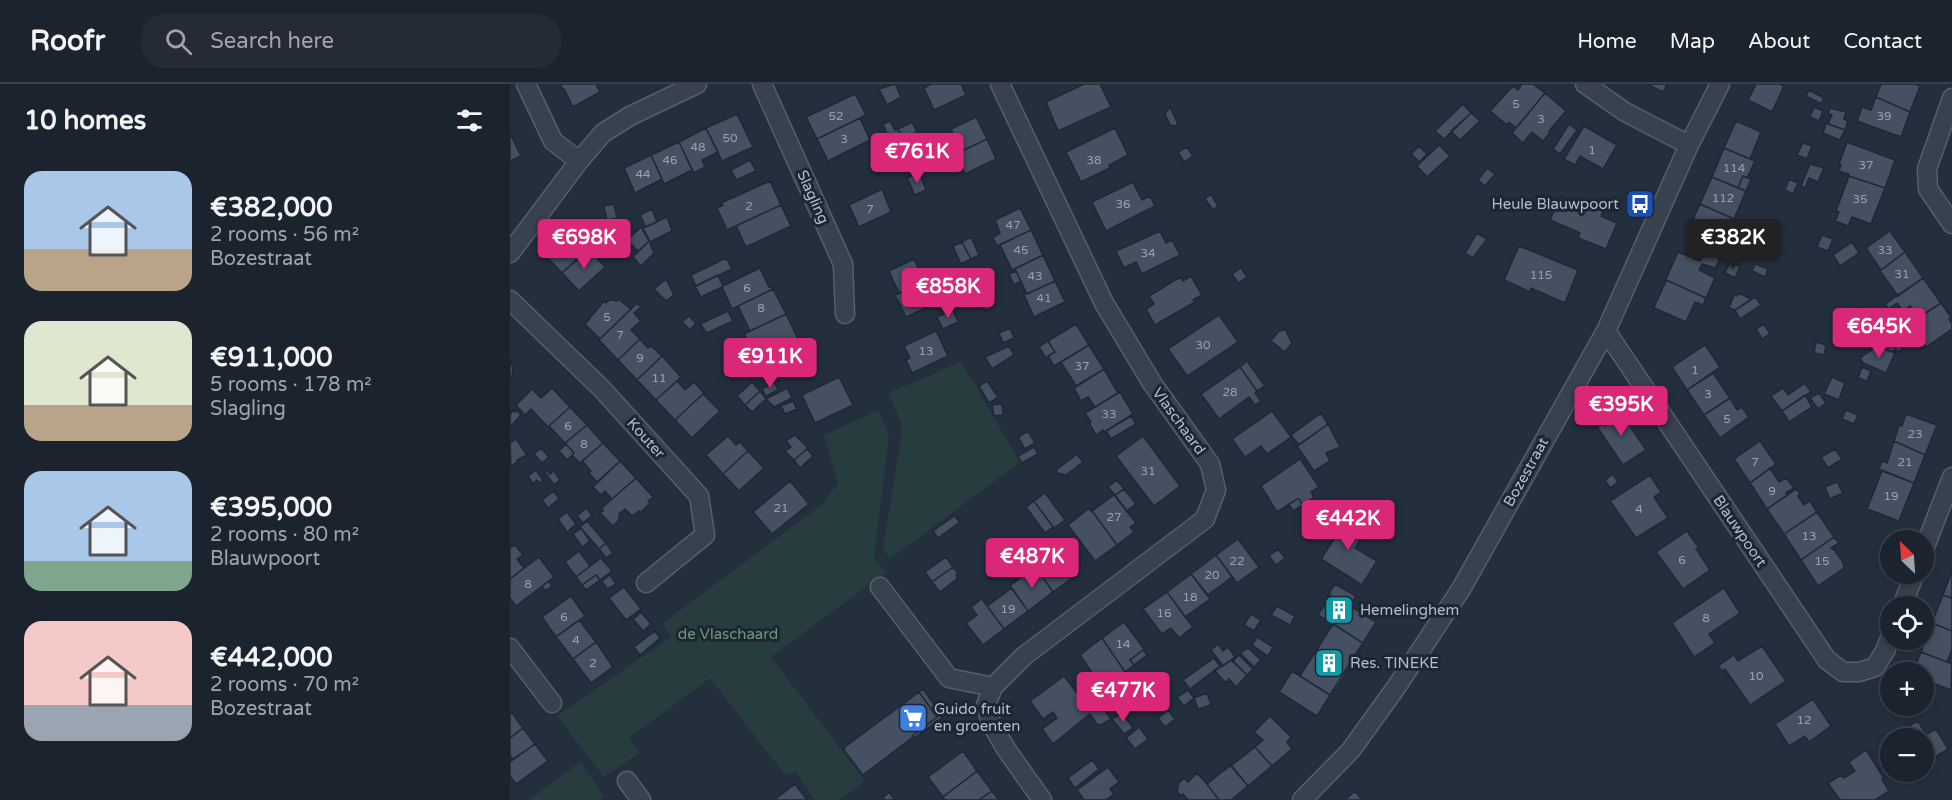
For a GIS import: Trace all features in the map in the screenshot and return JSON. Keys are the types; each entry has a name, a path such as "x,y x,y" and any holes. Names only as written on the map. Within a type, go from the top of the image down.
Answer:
{"street":[{"path":"526,84 553,141 579,161"},
{"path":"510,253 579,161 603,133 630,116 697,84"},
{"name":"Slagling","path":"762,84 843,264 845,314"},
{"name":"Vlaschaard","path":"993,687 1024,656 1205,519 1216,490 1210,465 1152,383 1104,303 1000,84"},
{"path":"1585,84 1625,112 1689,145"},
{"name":"Bozestraat","path":"1302,800 1351,750 1397,686 1448,608 1606,331 1689,145 1720,84"},
{"path":"1952,98 1927,169 1928,189 1952,224"},
{"name":"Kouter","path":"510,300 602,389 699,496 705,535 646,583"},
{"name":"Blauwpoort","path":"1606,331 1827,660 1843,672 1859,672 1875,667 1885,650"},
{"path":"1932,530 1952,477"},
{"path":"880,586 949,678 993,687 986,705 991,723 1006,749 1042,800"},
{"path":"510,648 552,703"},
{"path":"627,781 641,800"}],"green space":[{"path":"961,362 1020,462 890,559 883,548 901,438 901,423 888,393"},
{"name":"de Vlaschaard","path":"879,410 889,436 874,559 886,572 771,657 865,781 840,800 815,800 795,771 786,776 710,678 629,738 639,753 604,777 557,716 671,637 662,624 824,503 838,483 824,435"},
{"path":"580,762 604,796 598,800 529,800"}],"building":[{"path":"560,84 596,84 600,92 573,107"},
{"path":"895,84 901,97 887,105 879,89"},
{"path":"931,84 961,84 966,95 934,110 924,88"},
{"path":"1084,84 1100,84 1111,107 1058,131 1046,102"},
{"path":"1522,84 1533,84 1545,93 1516,128 1509,122 1507,125 1490,111 1513,86 1518,90"},
{"path":"1647,84 1667,84 1663,92"},
{"path":"1756,84 1784,86 1772,112 1748,100"},
{"path":"1881,84 1920,86 1910,112 1876,97"},
{"path":"1809,90 1824,98 1821,104 1806,96"},
{"path":"1545,93 1566,111 1543,141 1532,132 1523,143 1512,133"},
{"path":"855,94 866,115 817,139 806,117"},
{"path":"1876,97 1910,112 1901,137 1857,121 1862,107 1871,110"},
{"path":"1463,104 1471,113 1444,139 1435,131"},
{"path":"1170,107 1178,124 1175,126 1170,125 1165,114"},
{"path":"1814,107 1823,111 1819,121 1810,117"},
{"path":"1830,108 1846,112 1844,119 1848,121 1845,130 1828,124 1832,115 1828,113"},
{"path":"1471,113 1480,121 1460,140 1451,131"},
{"path":"737,114 753,147 722,161 706,128"},
{"path":"976,117 987,139 956,154 952,145 957,142 951,129"},
{"path":"860,118 870,140 828,161 817,139"},
{"path":"890,121 895,130 898,129 903,139 884,148 879,138 887,134 883,124"},
{"path":"1736,121 1761,132 1750,159 1724,148"},
{"path":"912,122 917,132 903,139 898,129"},
{"path":"1826,123 1845,130 1840,140 1823,133"},
{"path":"1569,124 1577,130 1560,154 1553,149"},
{"path":"1584,126 1617,145 1603,169 1580,156 1575,165 1564,159"},
{"path":"706,128 718,152 702,160 705,167 694,173 679,142"},
{"path":"1115,128 1128,155 1109,165 1110,168 1081,182 1066,152"},
{"path":"917,132 921,141 907,148 903,139"},
{"path":"510,133 521,156 510,161"},
{"path":"987,139 996,159 965,174 956,154"},
{"path":"901,141 905,151 892,157 888,148"},
{"path":"679,142 692,170 664,184 651,155"},
{"path":"1847,142 1895,160 1885,188 1839,171 1841,165 1839,164"},
{"path":"1803,143 1812,146 1807,159 1797,155"},
{"path":"1439,145 1450,156 1427,177 1417,166"},
{"path":"1419,146 1427,154 1419,162 1411,154"},
{"path":"1187,147 1193,156 1184,162 1178,152"},
{"path":"1724,148 1755,161 1747,178 1743,176 1738,188 1712,177"},
{"path":"651,155 662,179 635,193 624,168"},
{"path":"750,160 756,171 736,180 731,170"},
{"path":"1810,164 1824,168 1818,182 1809,178 1805,188 1801,186"},
{"path":"1487,168 1495,174 1485,186 1478,180"},
{"path":"919,172 926,190 915,195 907,178"},
{"path":"1743,176 1751,179 1746,191 1738,188"},
{"path":"1849,176 1885,188 1871,224 1852,217 1848,226 1835,221 1839,212 1836,211"},
{"path":"1712,177 1746,191 1734,219 1700,204"},
{"path":"1789,179 1798,183 1793,194 1785,190"},
{"path":"770,181 781,205 727,230 717,208 723,205 721,203"},
{"path":"1133,182 1142,200 1150,196 1155,206 1106,231 1092,202"},
{"path":"882,189 891,212 859,227 849,205"},
{"path":"1211,194 1218,206 1213,210 1205,199"},
{"path":"1560,196 1588,209 1591,201 1605,207 1601,216 1617,223 1606,249 1578,238 1580,233 1550,220"},
{"path":"614,204 617,218 607,220 604,206"},
{"path":"1700,204 1734,219 1728,232 1733,235 1728,245 1718,241 1720,237 1712,233 1710,239 1720,243 1715,255 1692,245 1695,237 1707,242 1708,239 1695,233 1698,227 1691,224"},
{"path":"781,205 791,226 746,247 736,226"},
{"path":"1020,208 1031,230 997,246 993,238 1000,233 995,220"},
{"path":"652,209 657,222 646,227 640,215"},
{"path":"667,217 672,231 650,242 643,228"},
{"path":"580,224 588,233 578,241 570,233"},
{"path":"641,227 649,241 638,251 627,240"},
{"path":"1031,230 1043,255 1012,270 1000,245"},
{"path":"1160,231 1166,243 1172,240 1180,255 1142,274 1136,262 1124,268 1116,251"},
{"path":"1890,231 1905,252 1881,270 1866,248"},
{"path":"570,232 578,241 587,233 596,242 562,273 545,255"},
{"path":"1477,233 1487,239 1473,258 1465,253"},
{"path":"1822,235 1833,239 1828,251 1817,247"},
{"path":"971,237 979,255 971,259 962,242"},
{"path":"649,241 654,253 641,266 633,257"},
{"path":"962,242 971,259 961,264 953,246"},
{"path":"1852,242 1859,253 1840,266 1833,255"},
{"path":"1519,246 1578,270 1565,303 1531,288 1530,292 1504,280"},
{"path":"589,249 605,267 579,291 562,273"},
{"path":"1678,252 1700,261 1704,253 1720,259 1715,268 1702,264 1699,270 1715,278 1706,298 1664,279"},
{"path":"1905,252 1923,278 1898,296 1880,271"},
{"path":"1043,255 1055,281 1027,294 1015,269"},
{"path":"726,258 732,269 696,286 691,275"},
{"path":"914,259 924,282 899,293 889,271"},
{"path":"1730,262 1740,266 1735,278 1725,273"},
{"path":"1755,264 1768,269 1765,277 1752,271"},
{"path":"760,268 769,287 773,289 732,309 722,287 701,297 695,286 718,275 723,286"},
{"path":"1241,268 1247,277 1238,283 1232,274"},
{"path":"1016,271 1021,281 1014,285 1009,274"},
{"path":"1191,276 1202,295 1193,300 1195,302 1155,325 1146,309 1154,304 1149,296 1180,277 1183,281"},
{"path":"1923,278 1941,303 1918,318 1910,306 1903,311 1897,303 1889,309 1885,304"},
{"path":"666,279 674,295 666,301 654,289"},
{"path":"1664,279 1706,298 1703,305 1695,302 1686,322 1652,307 1666,281"},
{"path":"1055,281 1065,302 1034,317 1024,295"},
{"path":"924,282 935,304 906,317 895,295"},
{"path":"773,289 786,314 750,331 738,306"},
{"path":"1739,293 1751,299 1735,310 1729,308 1734,295 1737,296"},
{"path":"988,297 993,307 985,311 981,300"},
{"path":"1755,297 1761,305 1740,319 1735,310"},
{"path":"618,299 631,309 600,339 585,324 604,301 606,303"},
{"path":"637,303 641,307 634,313 641,321 631,330 640,339 618,360 599,340"},
{"path":"1941,303 1951,317 1949,319 1952,329 1926,347 1910,324"},
{"path":"1857,307 1865,317 1854,326 1846,316"},
{"path":"953,310 958,322 943,329 937,317"},
{"path":"728,311 733,321 707,333 700,324"},
{"path":"786,314 798,339 756,359 744,334"},
{"path":"1219,315 1238,342 1187,376 1168,349"},
{"path":"689,316 696,323 690,330 682,322"},
{"path":"1076,324 1089,345 1054,366 1048,356 1055,352 1048,341"},
{"path":"1764,324 1770,334 1762,339 1756,329"},
{"path":"1010,328 1014,338 1003,343 999,333"},
{"path":"1285,329 1292,343 1285,352 1271,341 1278,332"},
{"path":"936,331 948,356 912,373 906,360 910,358 904,346"},
{"path":"1898,335 1906,346 1898,352 1895,349 1893,352 1880,347"},
{"path":"640,339 648,348 651,346 662,356 637,380 618,360"},
{"path":"798,339 811,364 772,382 761,357"},
{"path":"1048,341 1055,352 1046,358 1039,347"},
{"path":"1816,342 1826,345 1824,355 1814,353"},
{"path":"1089,345 1104,369 1076,386 1061,362"},
{"path":"1705,345 1720,367 1687,390 1672,367"},
{"path":"1009,346 1014,355 992,369 985,357"},
{"path":"1877,346 1895,353 1886,373 1863,363 1860,358"},
{"path":"662,356 681,377 656,400 637,380"},
{"path":"510,359 513,368 512,377 510,377"},
{"path":"1247,361 1265,386 1257,391 1240,367"},
{"path":"1240,367 1257,391 1255,393 1261,401 1255,405 1249,397 1219,419 1201,394"},
{"path":"1862,367 1871,371 1867,381 1858,378"},
{"path":"1104,369 1118,393 1095,407 1088,397 1081,401 1074,388"},
{"path":"1713,373 1730,398 1704,415 1687,390"},
{"path":"839,377 853,405 815,423 802,395"},
{"path":"1832,377 1845,383 1839,400 1824,394"},
{"path":"677,381 685,390 694,382 704,393 675,420 656,400"},
{"path":"987,381 998,397 989,403 979,386"},
{"path":"752,382 760,391 745,405 737,396"},
{"path":"774,382 778,390 766,396 762,389"},
{"path":"1805,383 1811,392 1782,411 1771,396 1783,388 1788,395"},
{"path":"552,388 570,407 548,427 531,409 525,415 516,405 532,389 541,398"},
{"path":"787,388 792,398 774,407 766,399"},
{"path":"760,391 766,399 752,412 745,405"},
{"path":"1120,392 1133,414 1096,435 1085,413"},
{"path":"1819,393 1826,403 1818,409 1810,398"},
{"path":"703,394 720,411 692,438 675,420"},
{"path":"1805,395 1812,407 1789,422 1782,411"},
{"path":"1730,398 1737,410 1742,407 1749,417 1720,438 1704,415"},
{"path":"793,401 797,409 785,414 781,406"},
{"path":"1002,404 1003,415 994,416 992,405"},
{"path":"570,407 587,425 565,443 549,426"},
{"path":"1618,408 1646,450 1623,465 1597,427 1607,421 1604,417"},
{"path":"513,410 521,415 512,425 510,415"},
{"path":"1846,410 1858,415 1854,424 1842,419"},
{"path":"1272,411 1291,437 1267,454 1261,446 1245,457 1232,439"},
{"path":"1321,413 1328,424 1299,445 1291,435"},
{"path":"1906,414 1937,425 1925,455 1894,441 1899,425 1902,426"},
{"path":"1131,416 1136,424 1111,439 1106,431"},
{"path":"1328,424 1340,447 1326,453 1330,461 1314,471 1297,446"},
{"path":"587,425 603,443 580,463 565,443"},
{"path":"1028,431 1035,443 1025,449 1018,437"},
{"path":"795,435 808,448 794,460 785,451 791,447 786,441"},
{"path":"728,436 736,445 740,442 748,451 723,474 706,455"},
{"path":"1143,436 1180,486 1154,506 1116,456"},
{"path":"516,439 527,455 511,466 510,443"},
{"path":"1760,441 1776,464 1750,483 1734,459"},
{"path":"1894,441 1925,455 1914,483 1879,469 1882,461 1887,463"},
{"path":"603,443 620,461 597,482 582,461"},
{"path":"566,444 574,453 567,460 559,451"},
{"path":"1034,447 1038,454 1022,463 1018,456"},
{"path":"541,448 549,457 542,463 534,454"},
{"path":"807,449 813,456 800,468 794,460"},
{"path":"1835,449 1842,459 1828,468 1821,457"},
{"path":"748,451 764,468 739,491 723,474"},
{"path":"1077,454 1083,462 1066,475 1058,473 1056,470"},
{"path":"1300,459 1319,487 1311,492 1314,497 1303,505 1297,499 1277,512 1261,486"},
{"path":"620,461 636,478 612,499 605,491 601,495 593,487"},
{"path":"1770,468 1779,482 1786,478 1794,488 1786,493 1788,495 1767,509 1750,483"},
{"path":"536,470 543,480 539,483 537,480 533,484 528,476"},
{"path":"547,470 550,474 554,471 560,480 554,485 544,471"},
{"path":"1882,471 1914,483 1899,521 1867,509"},
{"path":"1613,474 1618,482 1610,488 1605,480"},
{"path":"1650,475 1661,492 1654,497 1668,518 1636,538 1610,501"},
{"path":"636,478 653,497 640,513 639,511 632,516 625,509 619,514 619,520 613,526 600,513 603,511 602,508"},
{"path":"1117,480 1124,489 1115,495 1108,487"},
{"path":"790,481 809,504 772,534 753,512"},
{"path":"1837,482 1843,493 1830,499 1825,487"},
{"path":"1124,489 1136,504 1127,511 1115,495"},
{"path":"1796,489 1804,505 1810,501 1817,512 1784,534 1767,509"},
{"path":"554,491 559,499 548,508 542,500"},
{"path":"1045,493 1065,520 1054,528 1034,501"},
{"path":"1114,495 1136,523 1130,527 1134,532 1117,545 1092,511"},
{"path":"1297,499 1303,505 1293,511 1289,504"},
{"path":"1034,501 1053,527 1045,533 1026,507"},
{"path":"586,508 592,515 583,523 577,516"},
{"path":"1088,509 1092,511 1117,545 1095,561 1068,525"},
{"path":"567,512 576,524 567,532 558,519"},
{"path":"1332,512 1366,531 1355,548 1377,561 1362,585 1321,559 1341,528 1327,519"},
{"path":"1817,512 1834,537 1801,560 1784,534"},
{"path":"954,516 960,522 938,538 933,531"},
{"path":"587,521 606,543 599,549 580,527"},
{"path":"581,528 590,541 582,547 573,534"},
{"path":"1687,531 1710,570 1683,589 1656,552"},
{"path":"1834,537 1839,543 1831,548 1843,562 1844,568 1818,586 1801,560"},
{"path":"1238,539 1259,567 1237,583 1216,555"},
{"path":"606,543 613,553 606,558 599,549"},
{"path":"515,545 523,555 517,559 524,568 510,579 510,548"},
{"path":"1278,549 1285,558 1276,565 1269,556"},
{"path":"579,551 590,566 576,577 565,562"},
{"path":"1058,553 1075,576 1053,592 1037,569"},
{"path":"1216,555 1232,577 1208,595 1191,574"},
{"path":"539,557 554,577 516,606 510,598 510,579"},
{"path":"946,557 953,567 932,582 925,572"},
{"path":"601,558 612,571 600,580 596,575 582,585 576,577"},
{"path":"1035,566 1053,592 1028,611 1010,586"},
{"path":"953,567 958,573 956,575 958,578 940,592 932,582"},
{"path":"1952,571 1952,598 1943,595"},
{"path":"1191,574 1210,599 1185,617 1167,592"},
{"path":"596,575 600,580 586,590 582,585"},
{"path":"610,575 616,584 607,589 602,581"},
{"path":"549,581 552,586 545,591 542,586"},
{"name":"Hemelinghem","path":"1335,584 1356,596 1350,606 1376,622 1363,643 1318,615"},
{"path":"624,587 641,609 626,620 609,598"},
{"path":"1012,588 1028,611 1004,629 987,606"},
{"path":"1724,588 1740,613 1709,634 1715,643 1694,657 1672,623"},
{"path":"1167,592 1193,627 1179,638 1171,628 1162,634 1143,609"},
{"path":"1943,595 1952,598 1952,631 1934,624"},
{"path":"571,596 585,616 556,637 542,617"},
{"path":"982,599 1004,629 983,645 966,623 977,615 971,607"},
{"path":"1277,606 1295,616 1290,625 1271,615"},
{"path":"641,612 651,624 643,631 633,619"},
{"path":"1251,614 1261,620 1254,631 1244,625"},
{"path":"579,620 596,642 573,659 556,637"},
{"path":"1124,622 1144,649 1130,660 1134,665 1125,672 1102,638"},
{"name":"Res. TINEKE","path":"1333,624 1363,643 1330,695 1300,676"},
{"path":"1934,624 1952,631 1952,650 1947,662 1921,652 1922,650 1934,650"},
{"path":"655,631 660,638 640,655 634,647"},
{"path":"1257,637 1273,647 1268,656 1252,645"},
{"path":"1102,638 1125,672 1116,679 1118,682 1105,692 1080,655"},
{"path":"596,642 613,667 591,683 573,659"},
{"path":"1218,644 1223,651 1228,647 1235,657 1223,666 1211,650"},
{"path":"1762,646 1786,681 1750,705 1725,669 1722,671 1718,666 1734,655 1738,661"},
{"path":"1248,648 1261,660 1254,667 1240,653"},
{"path":"1143,650 1147,655 1134,665 1130,660"},
{"path":"1358,650 1360,651 1337,688 1335,687"},
{"path":"1921,652 1952,664 1951,690 1934,683 1934,662 1917,662"},
{"path":"1239,655 1253,669 1247,675 1233,661"},
{"path":"1214,658 1220,666 1190,689 1183,680"},
{"path":"1231,660 1247,675 1236,687 1229,679 1226,683 1215,671"},
{"path":"1292,671 1330,695 1317,716 1279,692"},
{"path":"1064,676 1080,697 1090,689 1111,719 1101,725 1097,724 1090,714 1053,744 1042,729 1057,718 1053,712 1043,719 1030,701"},
{"path":"923,689 943,717 914,738 912,736 937,717 919,692"},
{"path":"1188,690 1194,698 1184,706 1177,697"},
{"path":"919,692 937,717 863,775 844,750 845,747"},
{"path":"1207,693 1211,705 1198,709 1194,698"},
{"path":"1813,699 1831,726 1809,742 1805,736 1789,746 1775,724"},
{"path":"1168,710 1175,719 1165,727 1158,718"},
{"path":"512,713 523,728 510,738 510,714"},
{"path":"1122,713 1133,728 1124,734 1112,719"},
{"path":"1270,716 1291,737 1287,742 1292,749 1272,766 1255,747 1263,740 1254,732"},
{"path":"1918,721 1922,728 1905,728"},
{"path":"1139,727 1148,739 1135,749 1126,738"},
{"path":"523,728 535,744 513,759 510,755 510,738"},
{"path":"1936,729 1948,749 1934,757 1934,730"},
{"path":"535,744 548,761 516,784 510,776 510,762"},
{"path":"1255,747 1272,766 1248,786 1231,766"},
{"path":"1866,750 1880,772 1880,782 1884,782 1889,791 1875,800 1840,800 1828,783 1841,775 1844,778 1855,771 1849,762"},
{"path":"963,751 977,771 943,797 928,777"},
{"path":"1092,760 1099,769 1075,788 1068,778"},
{"path":"1231,765 1248,786 1231,800 1219,800 1207,784"},
{"path":"1108,767 1119,782 1110,789 1114,794 1106,800 1084,800 1077,790"},
{"path":"977,771 992,791 979,800 945,800 943,797"},
{"path":"1197,773 1219,800 1188,800 1183,794 1180,796 1177,790 1179,783 1184,778 1188,782"},
{"path":"795,784 807,800 774,800"},
{"path":"992,791 999,800 979,800"},
{"path":"1355,791 1362,800 1345,800"},
{"path":"889,792 895,800 883,798"}],"place":[{"name":"Heule Blauwpoort","path":"1640,204"},
{"name":"Hemelinghem","path":"1339,610"},
{"name":"Res. TINEKE","path":"1329,663"},
{"name":"Guido fruit en groenten","path":"913,718"}]}
